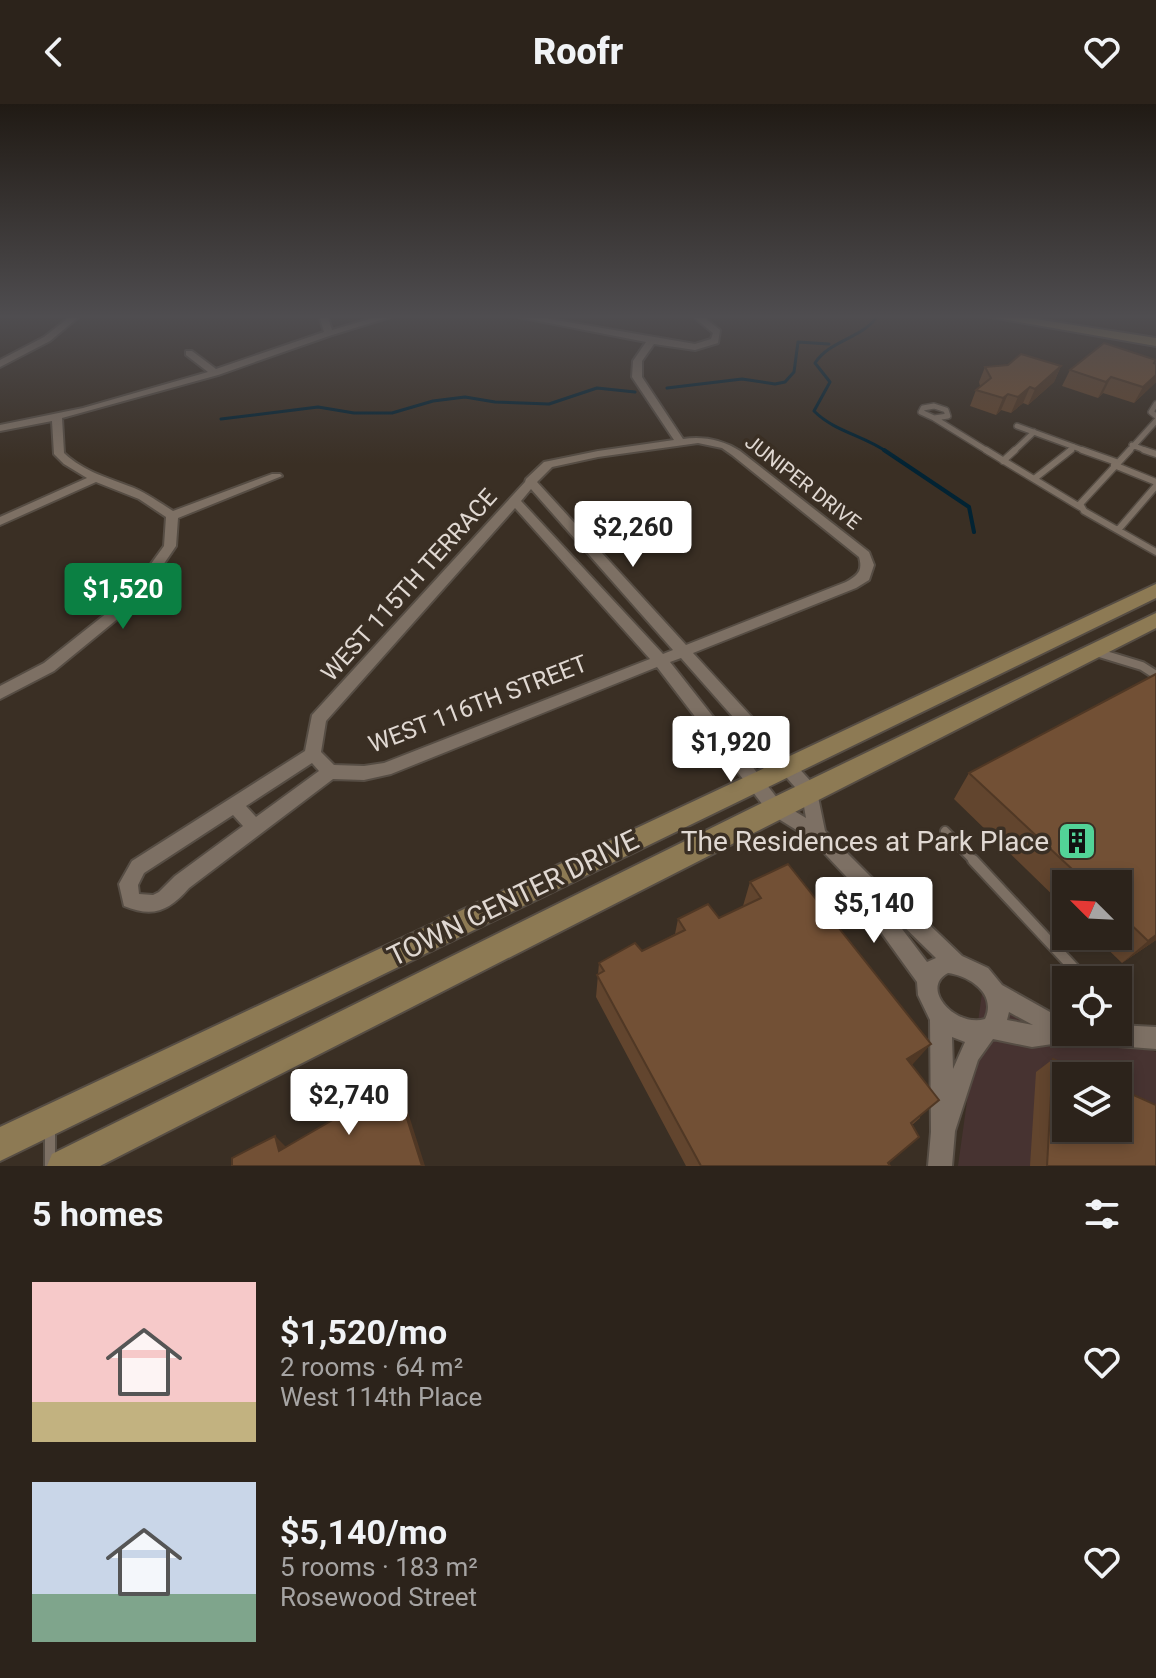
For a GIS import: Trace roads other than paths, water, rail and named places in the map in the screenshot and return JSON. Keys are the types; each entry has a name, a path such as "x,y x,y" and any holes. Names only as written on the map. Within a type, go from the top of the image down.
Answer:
{"street":[{"path":"204,365 215,373"},
{"path":"0,428 105,406 239,365"},
{"path":"636,365 637,377 681,443"},
{"path":"57,417 59,454 68,464 140,495 172,516"},
{"name":"JUNIPER DRIVE","path":"584,456 712,442 736,453 852,542 865,555 867,568"},
{"name":"WEST 115TH TERRACE","path":"313,754 318,719 530,481 548,464 584,456"},
{"path":"172,516 276,476"},
{"path":"0,521 96,478"},
{"path":"530,481 810,792 817,834"},
{"path":"514,500 659,659 775,808 817,834 867,886 884,894 955,963 973,969 995,992 1052,1024"},
{"path":"0,693 49,667 132,600 170,546 172,516"},
{"path":"559,549 584,541"},
{"name":"WEST 116TH STREET","path":"330,772 364,773 385,769 851,585 864,577 867,568"},
{"path":"600,594 623,585"},
{"name":"TOWN CENTER DRIVE","path":"0,1144 1156,590"},
{"name":"TOWN CENTER DRIVE","path":"64,1166 1156,620"},
{"path":"313,754 330,772 182,882 169,898 148,905 131,900 128,884 138,867 313,754"},
{"path":"234,805 255,827"},
{"path":"867,886 872,904 928,980 929,999 941,1017 963,1031 989,1030 1032,1036 1052,1034"},
{"path":"928,980 940,965 955,963"},
{"path":"943,1132 969,1054 1000,1012 995,992"},
{"path":"940,1166 943,1132 941,1017"},
{"path":"1132,1036 1156,1038"}],"lane":[{"path":"1080,507 1082,501 1147,431 1156,418 1151,412 1156,404"},
{"path":"934,418 945,418 948,412 934,406 921,410 923,414 1156,552"},
{"path":"1017,426 1115,464 1156,484 1118,530"},
{"path":"1147,431 1156,433"},
{"path":"1003,461 1034,432"},
{"path":"1132,445 1156,454"},
{"path":"1034,479 1074,447"},
{"path":"1094,651 1142,666 1156,675"},
{"path":"945,831 1073,966"},
{"path":"50,1121 50,1166"}],"waterway":[{"path":"667,388 742,379 775,384 785,382 794,372 795,365"},
{"path":"816,365 830,382 814,411 831,424 887,452"},
{"path":"221,419 318,407 354,413 392,413 433,401 465,397 495,402 549,404 597,388 635,392"},
{"path":"887,452 969,507 974,532"}],"place":[{"name":"The Residences at Park Place","path":"1077,841"}]}
